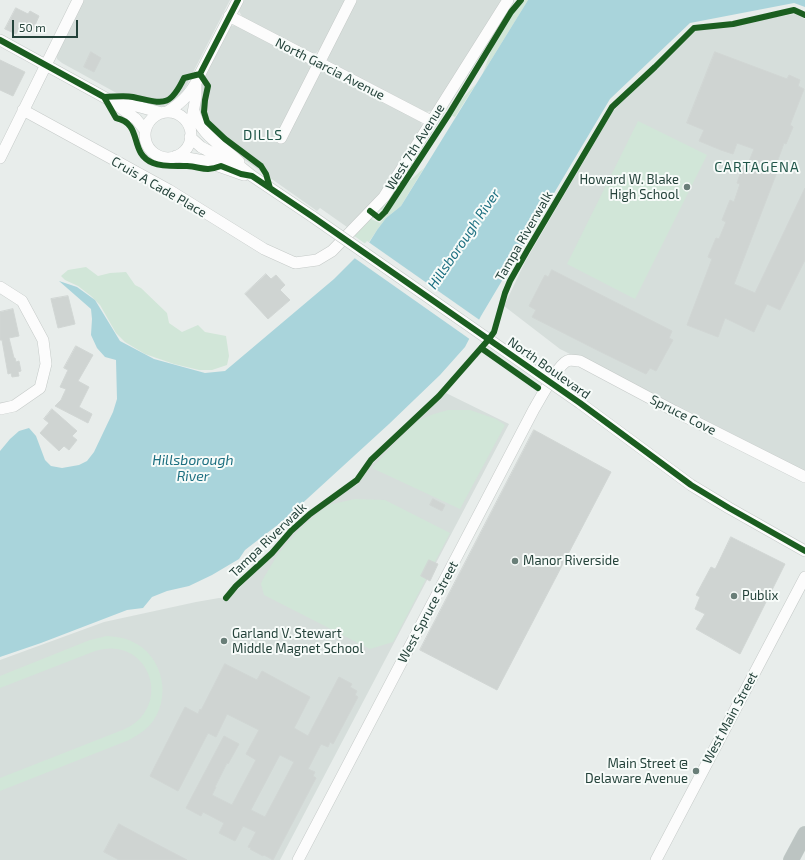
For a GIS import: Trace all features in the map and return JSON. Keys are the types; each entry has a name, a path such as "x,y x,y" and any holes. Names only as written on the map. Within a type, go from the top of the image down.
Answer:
{"highway":[{"path":"791,860 805,834"}],"street":[{"path":"0,158 78,0"},
{"path":"196,84 194,111 189,143 186,149 176,156 162,157 156,154 150,150 145,137 150,121 157,115 176,106 196,84 238,0"},
{"path":"281,138 351,0"},
{"name":"West 7th Avenue","path":"295,263 317,260 332,251 384,197 508,0"},
{"name":"North Garcia Avenue","path":"229,16 431,121"},
{"path":"0,40 113,102 136,119 146,130"},
{"path":"113,102 172,112 184,119 188,125 190,134"},
{"name":"Cruis A Cade Place","path":"23,110 169,190 264,249 295,263"},
{"path":"194,111 196,119 203,129 252,176"},
{"name":"North Boulevard","path":"190,134 201,147 242,168 580,403 691,485 805,551"},
{"name":"North Boulevard","path":"176,156 204,161 241,174 252,176"},
{"path":"0,286 22,301 43,340 46,364 40,388 14,406 0,409"},
{"name":"Spruce Cove","path":"562,366 566,361 573,360 580,362 805,477"},
{"name":"West Spruce Street","path":"298,860 534,409 548,385 562,366"},
{"name":"West Main Street","path":"656,860 801,589 805,576"}],"shaded area":[{"path":"81,0 230,0 183,92 175,101 164,106 153,107 131,101 57,59 56,52"},
{"path":"243,0 346,0 321,48 316,53 312,53 245,20 239,11"},
{"path":"356,0 503,0 435,108 426,112 328,61 327,57"},
{"name":"Howard W. Blake High School","path":"795,14 805,19 805,472 560,349 504,306 525,262 613,111 696,30"},
{"path":"235,25 421,122 422,126 378,196 347,227 320,208 317,211 218,141 199,120 198,104 200,89 228,29"},
{"name":"Garland V. Stewart Middle Magnet School","path":"446,393 509,424 280,860 0,860 0,660 104,622 196,602 219,598 228,599 270,558 295,529 331,500 358,484 371,465"}],"green space":[{"path":"513,0 510,5 512,6 382,210 378,208"},
{"path":"525,0 528,0 483,73 494,43 513,13"},
{"path":"476,84 455,117 451,115 457,104"},
{"path":"638,121 707,155 635,299 567,264"},
{"path":"424,168 401,206 386,218 367,245 353,235 369,218 380,223 404,186"},
{"path":"86,267 98,276 110,273 126,272 135,285 141,288 167,313 169,323 182,332 198,325 205,332 226,336 229,356 227,365 212,370 199,370 174,364 145,354 125,342 116,333 100,305 78,286 65,280 61,276 68,270"},
{"path":"448,410 470,410 496,419 505,425 460,509 372,468 419,420"},
{"path":"355,499 385,500 450,533 393,642 370,649 264,595 261,584 278,554 302,527 328,505"},
{"path":"107,636 131,641 142,648 158,667 163,691 161,704 149,726 129,740 0,791 0,778 125,729 140,718 149,704 151,689 149,675 141,662 129,653 114,648 95,651 0,688 0,676 90,640"}],"water":[{"name":"Hillsborough River","path":"528,0 805,0 805,7 794,3 690,23 610,99 481,316 465,347 440,375 389,424 284,520 245,550 239,559 212,575 189,586 167,591 152,597 143,608 127,610 0,657 0,451 19,431 29,428 36,436 45,460 51,466 62,468 79,465 87,461 94,452 113,412 117,399 116,360 105,357 97,348 91,335 91,309 59,281 77,287 95,300 120,341 154,359 205,373 225,371 334,279 367,246 386,218 401,206"}],"pier":[{"path":"367,241 481,321 471,340 353,257"}],"building":[{"path":"16,8 28,14 30,11 39,16 32,32 20,26 16,34 5,29"},
{"path":"91,52 101,58 94,72 84,67"},
{"path":"715,52 787,79 789,75 800,80 798,86 804,89 790,125 793,127 786,144 784,143 776,165 782,167 780,173 777,172 734,284 755,293 805,188 805,260 780,310 767,304 754,332 725,318 718,337 687,325 712,259 708,257 716,238 719,239 726,222 722,220 730,200 734,202 740,184 737,183 744,163 748,164 754,149 737,143 733,154 721,150 699,141 704,130 687,123"},
{"path":"0,60 25,72 13,96 0,90"},
{"path":"552,270 672,331 669,338 673,340 656,371 650,368 646,374 532,317 536,310 529,306 545,275 548,277"},
{"path":"266,274 271,279 276,275 285,285 280,290 290,300 268,319 245,294"},
{"path":"68,296 75,324 58,328 51,299"},
{"path":"13,309 19,336 9,338 14,358 16,362 19,361 21,371 18,372 19,376 12,377 11,373 8,374 2,340 0,340 0,312"},
{"path":"76,346 93,355 78,381 89,387 79,407 92,414 88,423 55,406 61,400 66,389 60,387 68,370 64,368"},
{"path":"52,409 77,431 72,436 77,440 69,450 64,446 59,451 40,433 49,423 44,419"},
{"name":"Manor Riverside","path":"534,430 611,472 497,690 420,650"},
{"path":"433,499 445,505 442,511 430,505"},
{"name":"Publix","path":"731,537 785,564 740,654 696,629 705,614 695,609 700,597 696,595 711,567 715,569"},
{"path":"429,560 438,564 430,581 421,576"},
{"path":"225,664 257,680 262,671 310,697 294,728 308,736 339,677 352,684 350,687 357,691 355,695 358,697 333,744 330,742 328,747 321,744 308,769 315,772 313,776 316,778 273,860 248,847 256,832 243,826 235,841 219,833 224,823 203,812 201,816 186,808 224,736 239,744 228,764 227,763 212,795 232,805 256,760 246,754 259,730 227,714 216,737 208,733 178,791 150,776 185,707 198,714 200,709 201,710","holes":["280,755 294,762 265,817 251,810"]},
{"path":"119,824 187,860 119,860 104,852"}],"cycle path":[{"path":"200,74 238,0"},
{"path":"370,211 379,218 385,212 449,114 511,12 521,0"},
{"name":"Tampa Riverwalk","path":"226,598 236,586 272,553 291,531 310,514 357,480 371,460 439,396 489,339 494,332 510,281 612,107 694,28 733,24 794,10 805,15"},
{"path":"0,40 104,97"},
{"path":"200,74 208,86 204,112 207,122 225,139 261,166 266,174 270,188"},
{"path":"104,97 126,96 158,102 164,101 174,95 184,78 200,74"},
{"path":"104,97 116,118 125,121 130,126 141,153 145,158 153,163 165,166 187,166 207,169 221,166 241,174 252,176 580,403 691,485 805,551"},
{"path":"481,348 538,388"}],"place":[{"name":"Howard W. Blake High School","path":"687,187"},
{"name":"Manor Riverside","path":"515,561"},
{"name":"Publix","path":"734,596"},
{"name":"Garland V. Stewart Middle Magnet School","path":"224,641"},
{"name":"Main Street @ Delaware Avenue","path":"696,771"}],"district":[{"name":"DILLS","path":"263,135"},
{"name":"CARTAGENA","path":"757,167"}]}
